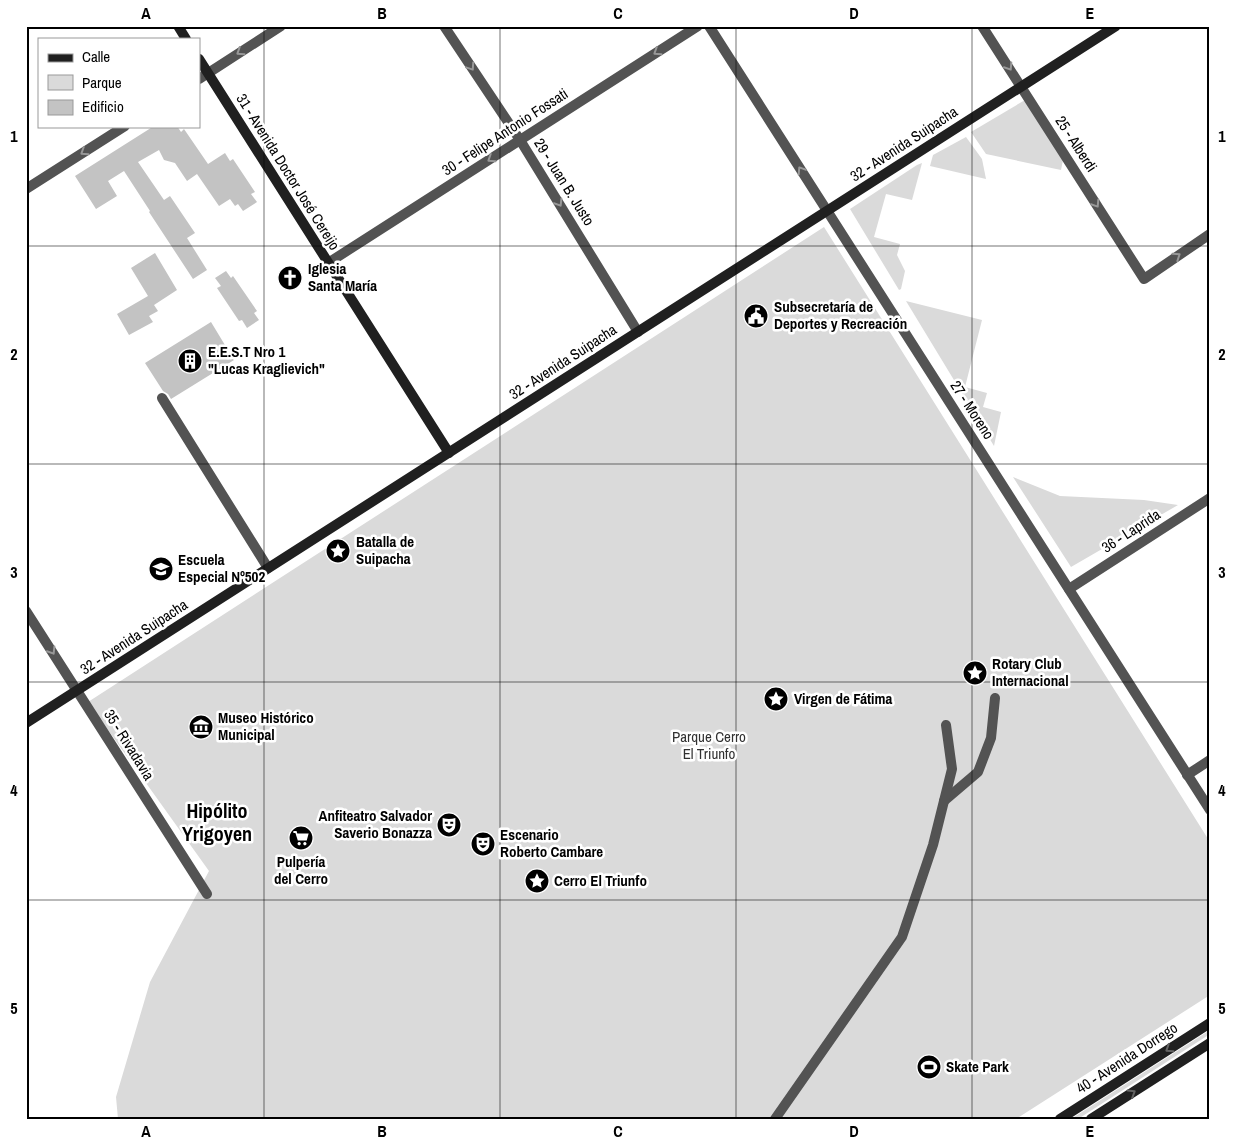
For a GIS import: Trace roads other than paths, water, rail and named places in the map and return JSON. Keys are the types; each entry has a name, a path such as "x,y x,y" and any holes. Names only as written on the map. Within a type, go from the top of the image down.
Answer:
{"street":[{"path":"178,26 185,38"},
{"path":"203,76 281,26"},
{"name":"29 - Juan B. Justo","path":"444,26 520,140 638,332"},
{"name":"30 - Felipe Antonio Fossati","path":"328,263 698,26"},
{"name":"27 - Moreno","path":"709,26 1210,810"},
{"name":"25 - Alberdi","path":"982,26 1144,279 1210,234"},
{"name":"32 - Avenida Suipacha","path":"26,723 1116,26"},
{"name":"31 - Avenida Doctor José Cereijo","path":"200,63 203,76 328,263 449,453"},
{"path":"26,189 122,128"},
{"path":"162,398 268,568"},
{"name":"36 - Laprida","path":"1069,589 1210,498"},
{"name":"35 - Rivadavia","path":"26,611 207,894"},
{"path":"944,801 978,772 991,738 995,698"},
{"path":"775,1119 902,937 933,845 952,769 946,725"},
{"path":"1187,775 1210,760"},
{"name":"40 - Avenida Dorrego","path":"1060,1119 1210,1023"},
{"name":"40 - Avenida Dorrego","path":"1091,1119 1210,1043"}],"place":[{"name":"Iglesia Santa María","path":"290,278"},
{"name":"Subsecretaría de Deportes y Recreación","path":"756,316"},
{"name":"E.E.S.T Nro 1 \"Lucas Kraglievich\"","path":"190,361"},
{"name":"Batalla de Suipacha","path":"338,551"},
{"name":"Escuela Especial Nº502","path":"161,569"},
{"name":"Rotary Club Internacional","path":"975,673"},
{"name":"Virgen de Fátima","path":"776,699"},
{"name":"Museo Histórico Municipal","path":"201,727"},
{"name":"Anfiteatro Salvador Saverio Bonazza","path":"449,825"},
{"name":"Pulpería del Cerro","path":"301,838"},
{"name":"Escenario Roberto Cambare","path":"483,844"},
{"name":"Cerro El Triunfo","path":"537,881"},
{"name":"Skate Park","path":"929,1067"}],"district":[{"name":"Hipólito Yrigoyen","path":"217,822"}],"park label":[{"name":"Parque Cerro El Triunfo","path":"709,746"}]}
